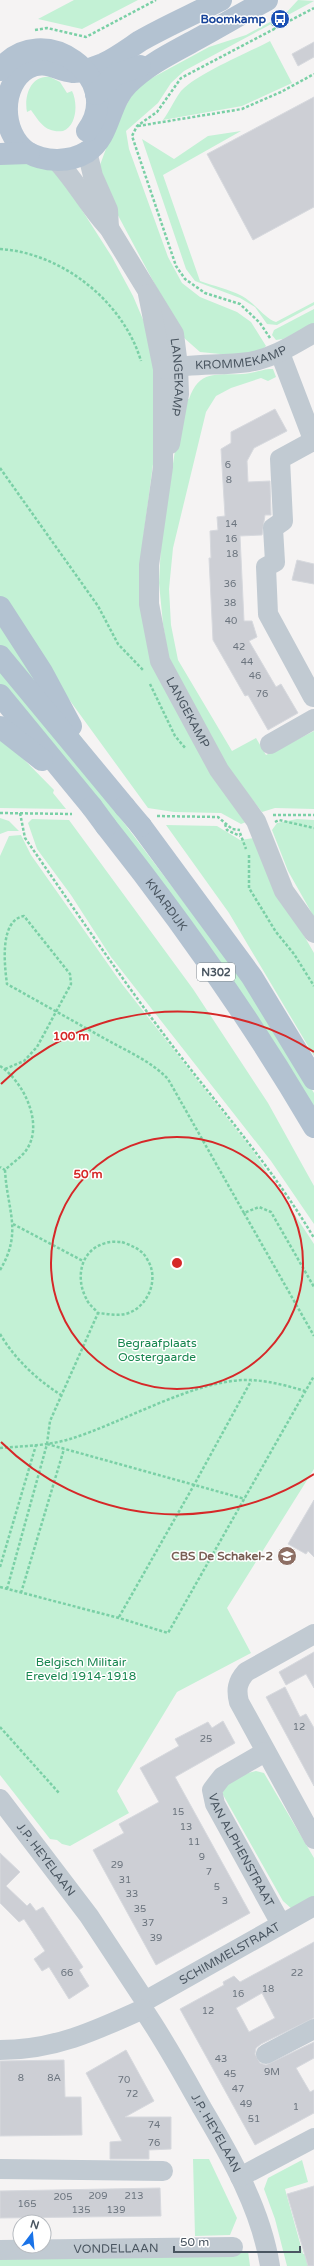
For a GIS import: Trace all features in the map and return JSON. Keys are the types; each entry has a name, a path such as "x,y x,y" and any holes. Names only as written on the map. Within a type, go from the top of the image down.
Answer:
{"main road":[{"path":"78,64 103,64 140,41 221,0"},
{"path":"4,145 27,136 48,145 57,146 99,141 104,133 115,99 122,90 149,66 267,0"},
{"path":"4,145 4,122 1,110 4,92 10,81 13,60 29,67 40,64 52,65 74,72 78,64"},
{"path":"4,145 20,148 29,153 56,160 72,158 86,143 96,115 96,94 78,64"},
{"path":"96,94 108,81 122,71 140,66 149,66"},
{"path":"0,607 42,672 93,766"},
{"name":"KNARDIJK","path":"0,656 93,766 141,826 252,977 314,1079"},
{"name":"KNARDIJK","path":"0,696 92,807 182,924 269,1051 314,1127"},
{"path":"0,727 72,782"}],"street":[{"name":"LANGEKAMP","path":"86,143 93,176 108,210 109,228"},
{"name":"LANGEKAMP","path":"56,160 70,175 96,214 109,228 148,294 171,367 163,467 149,566 149,604 160,662 219,770 256,822 284,890 314,933"},
{"name":"KROMMEKAMP","path":"171,367 249,362 280,353 314,333"},
{"path":"280,353 314,442 280,459 283,521 273,528 275,562 266,567 268,614 314,702"},
{"path":"270,744 314,719"},
{"path":"314,1634 246,1672 240,1679 237,1693 239,1702 265,1752 314,1839"},
{"name":"VAN ALPHENSTRAAT","path":"265,1752 222,1777 212,1790 215,1804 281,1924"},
{"name":"J.P. HEYELAAN","path":"0,1799 89,1916 180,2066 240,2177 267,2246 270,2266"},
{"name":"SCHIMMELSTRAAT","path":"0,2050 60,2043 89,2034 144,2005 314,1906"},
{"path":"266,2054 314,2029"},
{"path":"240,2177 314,2138"},
{"path":"0,2169 163,2171"},
{"name":"VONDELLAAN","path":"0,2250 233,2247"}],"path":[{"path":"13,60 39,28 47,28 86,37 156,0"},
{"path":"280,353 260,323 240,304 205,293 185,279 176,266 132,141 133,133 137,126 157,112 181,78 314,8"},
{"path":"272,23 275,28"},
{"path":"137,126 242,109 281,92 314,74"},
{"path":"0,249 27,252 81,278 105,300 124,324 137,348 142,365"},
{"path":"0,468 98,606 118,644 136,660 144,672"},
{"path":"147,678 174,736 188,752"},
{"path":"0,813 59,813"},
{"path":"20,813 25,838 114,968 240,1130 294,1204 314,1238"},
{"path":"238,825 250,861 248,880 249,888 276,932 294,954 314,986"},
{"path":"5,1069 24,1061 37,1047 55,1011 71,984 70,974 24,916 16,917 6,927 3,946 7,984 55,1011 139,1058 168,1079 314,1336"},
{"path":"0,1066 5,1069 25,1098 32,1113 34,1127 28,1148 5,1170"},
{"path":"0,1167 5,1170"},
{"path":"0,1270 11,1248 12,1224 5,1170"},
{"path":"244,1213 259,1207 271,1212 314,1287"},
{"path":"12,1224 83,1261"},
{"path":"107,1242 122,1242 136,1248 147,1259 153,1273 152,1289 144,1302 132,1312 116,1315 98,1313 86,1299 79,1281 83,1261 93,1249 107,1242"},
{"path":"8,1589 47,1444 50,1421 98,1313"},
{"path":"0,1334 17,1358 30,1372 61,1395"},
{"path":"0,1587 119,1618 168,1633 314,1376"},
{"path":"0,1448 47,1444 88,1433 206,1387 251,1380 305,1391"},
{"path":"119,1618 194,1486 251,1380"},
{"path":"47,1444 245,1499"},
{"path":"0,1567 36,1445"},
{"path":"21,1593 64,1449"},
{"path":"0,1727 59,1793"}],"green space":[{"path":"74,0 138,0 82,29 38,19"},
{"path":"298,0 314,1 184,71 171,83 158,103 126,131 129,149 168,257 182,283 200,297 237,312 251,322 266,346 262,350 239,355 200,352 183,337 105,191 100,165 114,127 137,86 209,47 246,35 285,14"},
{"path":"270,41 292,83 242,106 163,120 181,91 189,84 199,77"},
{"path":"43,77 50,77 60,82 67,93 72,91 74,96 74,119 68,128 63,131 48,129 41,123 31,110 27,112 26,106 28,94 33,83"},
{"path":"241,131 163,175 200,281 232,291 242,296 247,299 268,318 276,322 314,302 314,305 277,325 267,324 255,307 240,298 195,281 186,269 142,139 174,159 208,136"},
{"path":"2,160 49,167 64,182 112,257 133,296 153,343 155,449 143,540 143,609 246,822 241,824 221,813 174,812 148,808 28,643 0,599 0,161"},
{"path":"314,309 314,324 283,339 276,340 272,335 274,330"},
{"path":"273,369 276,377 268,381 261,378 231,388 216,396 206,412 173,548 169,589 171,625 178,660 232,751 256,738 266,755 314,731 314,809 275,808 262,812 226,766 169,661 163,624 159,583 161,544 183,397 189,399 198,383 210,376 245,374"},
{"path":"0,619 9,633 97,760 0,646"},
{"path":"0,669 90,778 245,983 314,1093 314,1113 81,782 0,684"},
{"path":"0,735 54,790 53,793 66,809 0,808"},
{"path":"0,818 9,821 19,831 8,831 0,834"},
{"path":"32,819 69,820 193,989 268,1103 314,1186 314,1224 271,1161 111,957 71,895 37,849 28,823"},
{"path":"297,819 314,820 314,917 288,871 272,830 277,823"},
{"path":"166,825 217,826 240,840 254,838 269,875 314,953 314,1056 229,913"},
{"name":"Begraafplaats Oostergaarde","path":"21,835 31,855 122,984 253,1151 314,1244 314,1469 227,1608 251,1653 177,1692 117,1791 129,1813 70,1846 62,1844 57,1840 50,1839 0,1775 0,856 9,836"},
{"path":"256,1771 264,1773 314,1858 314,1900 293,1910 283,1901 222,1793 228,1784 236,1778"},
{"path":"193,2159 209,2159 237,2218 230,2235 195,2236"},
{"path":"302,2160 308,2182 285,2189 303,2254 314,2251 314,2266 287,2266 275,2219 264,2189 268,2178"},
{"path":"248,2251 250,2266 0,2266 0,2259"}],"building":[{"path":"314,42 314,57 298,66 292,54"},
{"path":"314,97 314,207 253,240 207,154"},
{"path":"275,409 287,431 254,448 247,461 248,482 270,481 271,515 265,515 262,535 240,536 244,621 252,621 257,637 249,641 276,687 281,684 298,713 268,730 248,695 245,696 213,640 209,558 211,558 210,531 218,530 217,517 225,516 221,449 231,443 231,432"},
{"path":"297,560 314,564 314,584 292,580"},
{"path":"314,1500 314,1557 308,1551 306,1554 288,1544"},
{"path":"314,1652 314,1688 306,1674 286,1685 279,1672"},
{"path":"285,1687 300,1717 306,1714 314,1728 314,1786 266,1697"},
{"path":"223,1721 235,1743 175,1777 250,1913 156,1965 93,1850 124,1833 119,1824 159,1802 140,1768 179,1746 175,1739 208,1722 212,1728"},
{"path":"0,1853 20,1872 6,1886 27,1906 30,1903 36,1911 43,1907 83,1967 79,1970 89,1986 69,1999 49,1967 42,1971 34,1959 45,1951 24,1919 19,1922 0,1903"},
{"path":"314,1942 314,2018 261,2044 256,2048 255,2054 260,2063 266,2065 314,2042 314,2058 296,2068 310,2092 314,2090 314,2113 255,2145 180,2009 224,1985 223,1982 234,1976 240,1982","holes":["262,1993 275,2018 249,2032 236,2008"]},
{"path":"126,2050 154,2101 125,2117 171,2117 171,2149 149,2150 149,2159 110,2159 110,2142 122,2141 86,2073"},
{"path":"64,2060 65,2097 81,2097 82,2135 0,2136 0,2061"},
{"path":"314,2186 314,2266 308,2266 287,2194"},
{"path":"160,2188 161,2216 52,2217 52,2214 12,2214 12,2218 0,2218 0,2191"}],"place":[{"name":"Boomkamp","path":"280,19"},
{"name":"CBS De Schakel-2","path":"287,1556"}],"park label":[{"name":"Belgisch Militair Ereveld 1914-1918","path":"81,1669"}]}
